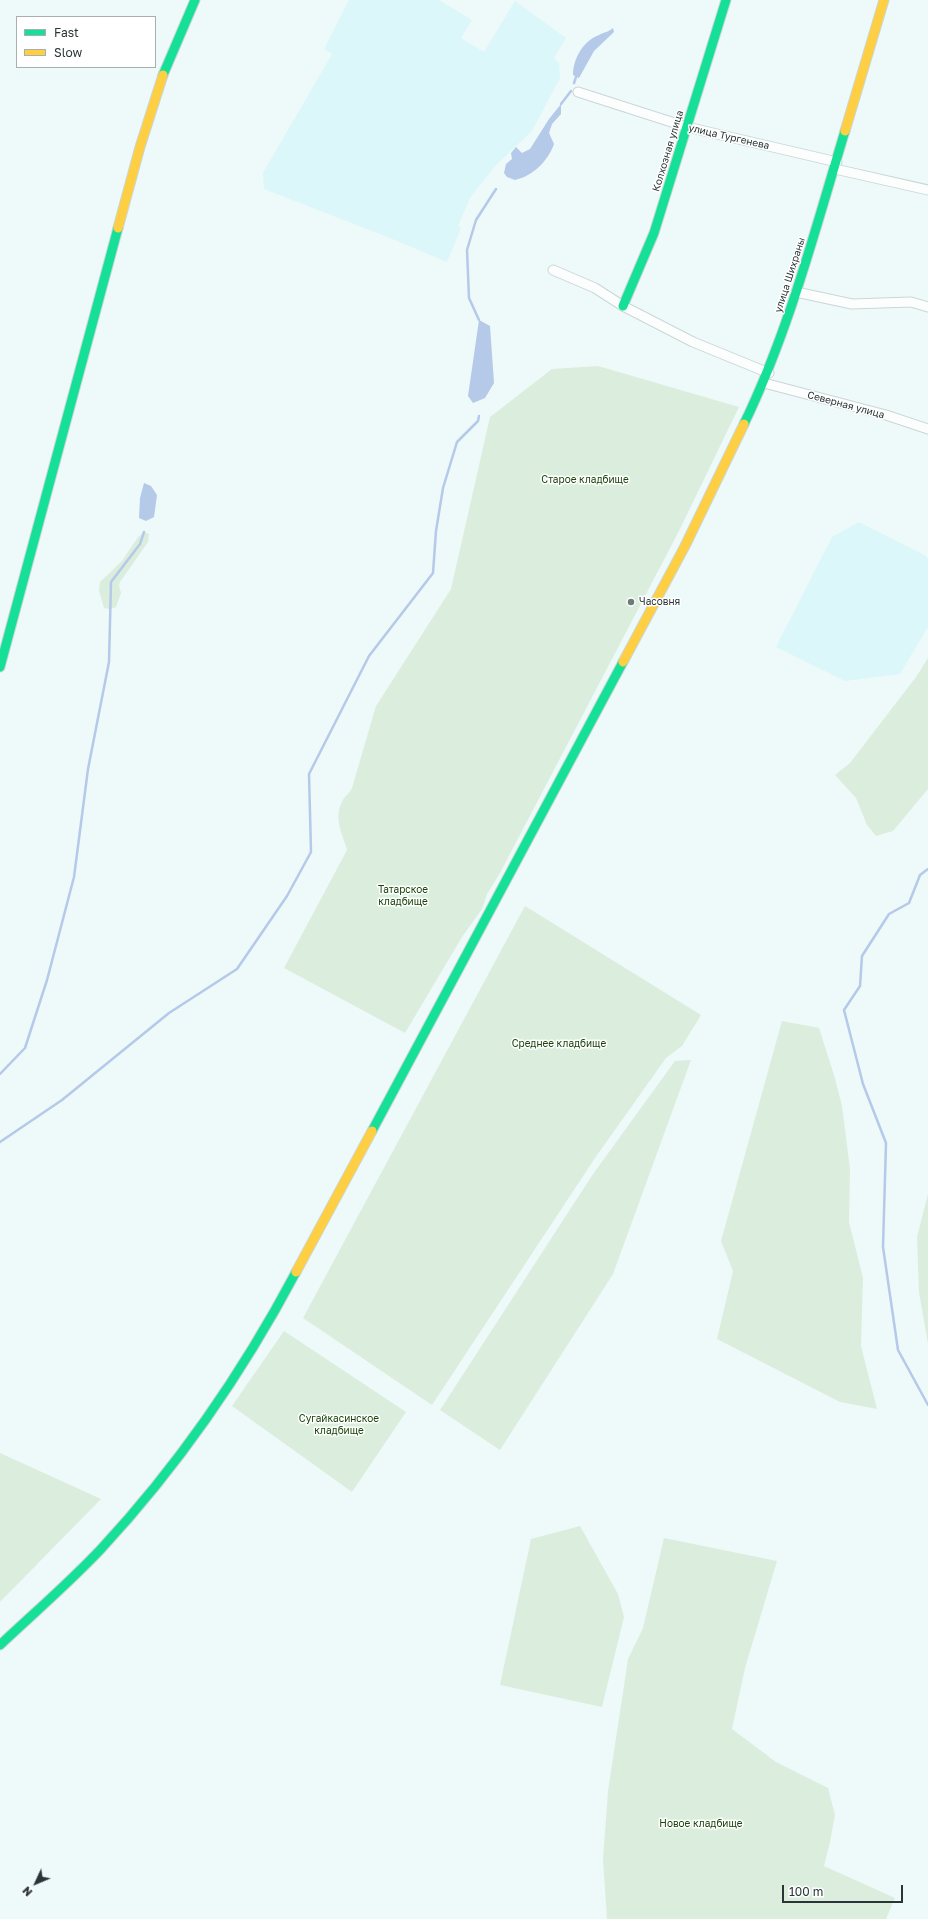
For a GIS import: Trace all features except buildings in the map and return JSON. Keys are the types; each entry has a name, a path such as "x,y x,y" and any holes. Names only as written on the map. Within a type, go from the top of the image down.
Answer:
{"street":[{"path":"0,667 105,272 154,98 183,25 195,0"},
{"name":"Колхозная улица","path":"623,306 654,233 726,0"},
{"name":"улица Шихраны","path":"0,1646 91,1558 128,1519 192,1440 244,1364 280,1304 685,546 764,383 796,292 836,165 884,0"},
{"name":"улица Тургенева","path":"578,92 687,127 928,190"},
{"path":"553,270 595,288 623,306 693,342 768,373"},
{"path":"796,292 852,304 911,302 928,306"},
{"name":"Северная улица","path":"764,383 886,415 928,429"}],"shaded area":[{"path":"349,0 439,0 472,20 461,38 484,52 515,1 566,38 554,58 559,63 560,78 532,131 495,166 470,198 458,226 461,228 447,262 264,189 263,173 332,54 324,49"},
{"path":"859,522 926,556 928,559 928,627 900,674 845,681 776,647 832,537"}],"green space":[{"name":"Старое кладбище","path":"598,366 739,407 679,531 500,873 487,894 482,909 462,937 405,1033 284,968 347,850 339,825 340,807 343,800 352,788 376,706 451,589 490,417 552,369"},
{"path":"144,532 149,534 148,542 120,582 119,586 121,593 116,607 110,609 104,608 99,591 100,582 122,561 138,537"},
{"path":"928,658 928,789 893,831 876,836 867,825 856,798 835,775 850,763 916,677"},
{"name":"Среднее кладбище","path":"525,906 701,1015 682,1046 666,1058 595,1158 432,1405 303,1318"},
{"path":"782,1021 819,1028 842,1106 850,1169 849,1222 863,1278 861,1346 877,1409 840,1402 717,1339 733,1271 721,1241"},
{"path":"691,1060 613,1274 500,1450 440,1410 593,1174 675,1061"},
{"path":"928,1194 928,1344 919,1292 917,1237"},
{"name":"Сугайкасинское кладбище","path":"284,1331 406,1412 352,1492 232,1406"},
{"path":"0,1453 101,1499 0,1602"},
{"path":"580,1526 618,1594 624,1617 602,1707 500,1685 531,1539"},
{"name":"Новое кладбище","path":"664,1538 777,1561 745,1668 732,1729 776,1762 828,1788 835,1815 824,1866 895,1898 886,1919 607,1919 603,1859 608,1791 628,1659 643,1628"}],"water":[{"path":"613,28 614,32 594,51 579,78 573,75 573,69 577,57 584,46 593,38"},
{"path":"561,104 561,114 552,124 549,133 554,144 544,162 534,171 522,178 515,180 507,177 504,173 506,164 512,159 511,153 516,147 522,153 530,149 549,119"},
{"path":"479,320 490,326 494,383 485,398 473,403 468,396"},
{"path":"144,483 151,486 157,495 154,517 146,521 139,518 140,498"}],"waterway":[{"path":"574,83 576,77"},
{"path":"561,104 571,91"},
{"path":"479,320 469,298 467,250 476,220 496,189"},
{"path":"0,1142 62,1100 169,1013 237,969 287,896 311,852 309,774 369,656 433,573 436,531 443,488 457,442 478,421 479,416"},
{"path":"0,1074 25,1048 47,980 74,877 88,769 109,662 111,582 140,544 144,532"},
{"path":"928,869 920,875 909,903 889,914 862,956 860,986 844,1010 863,1084 886,1143 883,1247 898,1350 928,1405"}],"traffic: fast":[{"path":"163,75 195,0"},
{"path":"623,306 654,233 726,0"},
{"path":"744,424 775,353 788,317 812,243 845,131"},
{"path":"0,667 118,228"},
{"path":"372,1131 623,662"},
{"path":"0,1645 89,1562 129,1517 183,1451 208,1417 254,1346 296,1272"}],"traffic: slow":[{"path":"845,131 884,0"},
{"path":"118,228 140,147 163,75"},
{"path":"623,662 685,546 744,424"},
{"path":"296,1272 372,1131"}],"place":[{"name":"Часовня","path":"631,602"}],"park label":[{"name":"Татарское кладбище","path":"403,896"}]}
